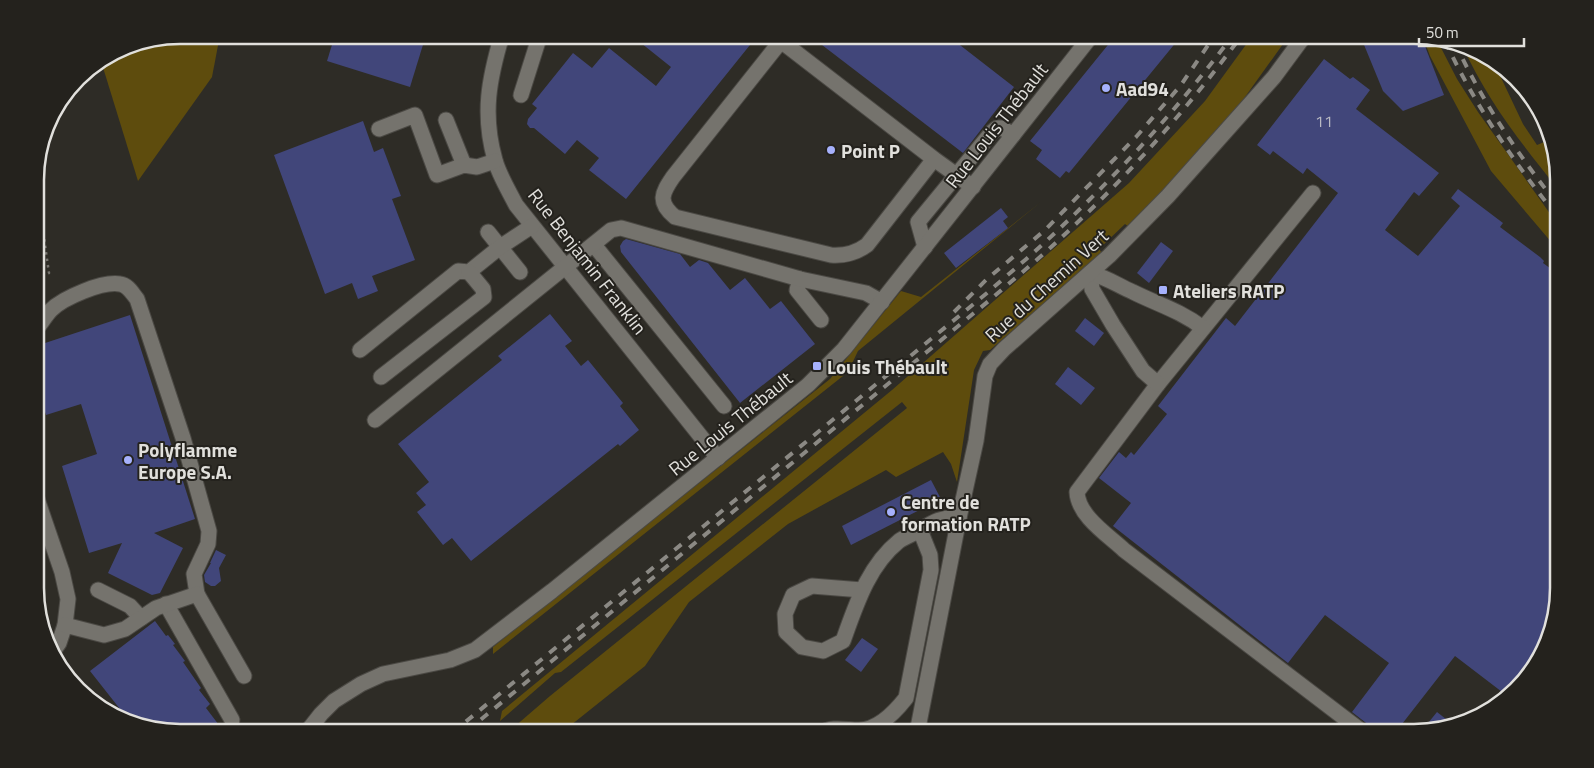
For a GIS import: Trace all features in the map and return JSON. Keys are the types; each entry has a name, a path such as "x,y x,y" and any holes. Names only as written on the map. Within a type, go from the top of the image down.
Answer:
{"street":[{"name":"Rue Benjamin Franklin","path":"500,44 489,87 487,117 495,161 516,205 718,458"},
{"path":"521,95 537,44"},
{"path":"779,44 666,187 662,195 668,212 675,217 831,254 849,254 867,245 934,159"},
{"path":"785,44 973,187"},
{"name":"Rue Louis Thébault","path":"313,724 334,701 361,684 383,674 450,660 475,650 552,591 808,385 844,349 1085,44"},
{"name":"Rue du Chemin Vert","path":"1242,112 1276,63 1286,44"},
{"name":"Rue du Chemin Vert","path":"919,724 976,441 985,376 990,364 1004,349 1090,273 1168,196 1274,76 1298,44"},
{"path":"379,129 415,115 436,175 464,165 477,167 495,161"},
{"path":"446,120 464,165"},
{"path":"925,247 918,222 992,132 997,128 1002,128 1013,135"},
{"path":"1313,193 1158,384 1077,492 1078,500 1089,519 1124,550 1352,724"},
{"path":"360,350 458,271 469,272 500,247 532,226"},
{"path":"375,420 611,230 621,228 800,279 866,293 882,302"},
{"path":"488,232 520,272"},
{"path":"594,245 724,406"},
{"path":"382,377 484,297 483,289 469,272"},
{"path":"1158,384 1143,371 1113,325 1092,289 1090,273 1106,277 1132,292 1176,310 1203,328"},
{"path":"800,279 797,290 821,320"},
{"path":"44,319 50,310 64,300 102,286 120,284 129,288 137,299 183,438 209,531 208,544 194,574 197,594 244,676"},
{"path":"862,590 812,586 793,595 785,614 786,632 802,647 823,651 843,641 862,590 874,568 899,542 937,520 948,517 959,518"},
{"path":"44,519 62,572 68,599 65,625 57,646"},
{"path":"877,724 896,711 906,698 931,570 930,555 920,530"},
{"path":"98,590 130,606 142,618"},
{"path":"65,625 104,635 125,629 156,608 197,594"},
{"path":"166,604 232,720"}],"path":[{"path":"44,238 49,273 44,275"}],"shaded area":[{"path":"218,44 212,77 138,181 103,68 128,54 153,46"},
{"path":"1246,44 1283,44 1230,118 1129,227 1125,224 1099,249 1102,253 990,350 983,351 974,370 957,482 951,464 943,452 896,477 886,470 788,524 689,602 645,666 572,724 517,724 907,408 902,402 561,672 555,673 500,721 502,711 892,390 1129,183 1205,101"},
{"path":"1426,45 1440,46 1457,79 1478,112 1550,214 1550,241 1491,171"},
{"path":"1467,54 1499,74 1523,124 1537,145 1545,142 1550,178 1493,102"},
{"path":"1041,202 858,351 848,372 493,654 493,647 830,379 901,291 921,297"}],"building":[{"path":"332,44 423,44 410,87 327,61"},
{"path":"642,44 751,44 626,199 589,170 599,158 577,140 565,154 527,124 528,119 537,108 532,104 573,53 592,68 609,48 656,86 671,67"},
{"path":"821,44 959,44 1014,87 963,153"},
{"name":"Aad94","path":"1109,44 1175,44 1069,173 1066,171 1060,178 1036,159 1042,150 1030,141"},
{"path":"1364,44 1424,45 1444,95 1403,111 1383,91"},
{"path":"1324,59 1350,79 1353,77 1370,90 1356,109 1439,173 1419,196 1414,192 1385,230 1418,256 1460,206 1451,198 1458,189 1503,223 1500,227 1540,257 1544,261 1543,263 1550,268 1550,588 1548,615 1540,640 1532,656 1522,671 1502,692 1455,656 1402,724 1367,724 1352,712 1389,663 1325,615 1288,663 1113,526 1131,503 1099,478 1119,452 1126,458 1131,452 1134,455 1167,414 1158,406 1226,318 1235,326 1338,193 1307,168 1303,174 1273,151 1270,155 1257,145"},
{"path":"363,121 374,152 383,148 401,196 392,199 415,260 372,276 378,291 358,299 352,283 325,294 274,155"},
{"path":"1001,208 1008,217 1003,221 1008,228 956,268 944,253"},
{"path":"626,239 680,254 690,267 699,260 708,263 730,290 745,278 770,309 781,301 815,344 740,403 621,252 620,246"},
{"path":"1161,242 1173,251 1149,283 1137,273"},
{"path":"550,314 572,341 565,346 581,366 588,360 623,403 620,406 639,430 620,446 618,444 471,561 452,538 443,545 417,512 426,505 416,493 429,482 398,444 502,360 498,356"},
{"name":"Polyflamme Europe S.A.","path":"130,315 195,519 154,533 183,548 160,593 152,595 108,573 122,543 89,553 62,466 97,454 81,404 46,415 44,409 44,343"},
{"path":"1085,318 1104,333 1094,346 1075,331"},
{"path":"1068,367 1095,388 1081,405 1055,384"},
{"name":"Centre de formation RATP","path":"931,480 941,499 851,545 842,526"},
{"path":"216,550 226,555 219,568 221,581 215,586 211,586 205,582 204,575"},
{"path":"155,621 166,636 168,635 175,644 173,645 185,661 183,662 201,688 199,690 210,704 206,708 218,724 171,724 153,722 128,714 121,711 90,671"},
{"path":"862,638 878,649 861,672 845,660"},
{"path":"1437,712 1448,720 1441,722 1428,723"}],"railway":[{"path":"954,312 986,280 1045,230 1136,137 1181,85 1209,44"},
{"path":"463,724 1032,254 1128,160 1193,87 1226,44"},
{"path":"475,724 991,299 1045,252 1135,165 1201,88 1235,44"},
{"path":"1449,48 1469,88 1496,133 1550,207"},
{"path":"1459,51 1489,107 1550,195"}],"place":[{"name":"Aad94","path":"1106,88"},
{"name":"Point P","path":"831,150"},
{"name":"Ateliers RATP","path":"1163,290"},
{"name":"Louis Thébault","path":"817,366"},
{"name":"Polyflamme Europe S.A.","path":"128,460"},
{"name":"Centre de formation RATP","path":"891,512"}]}
